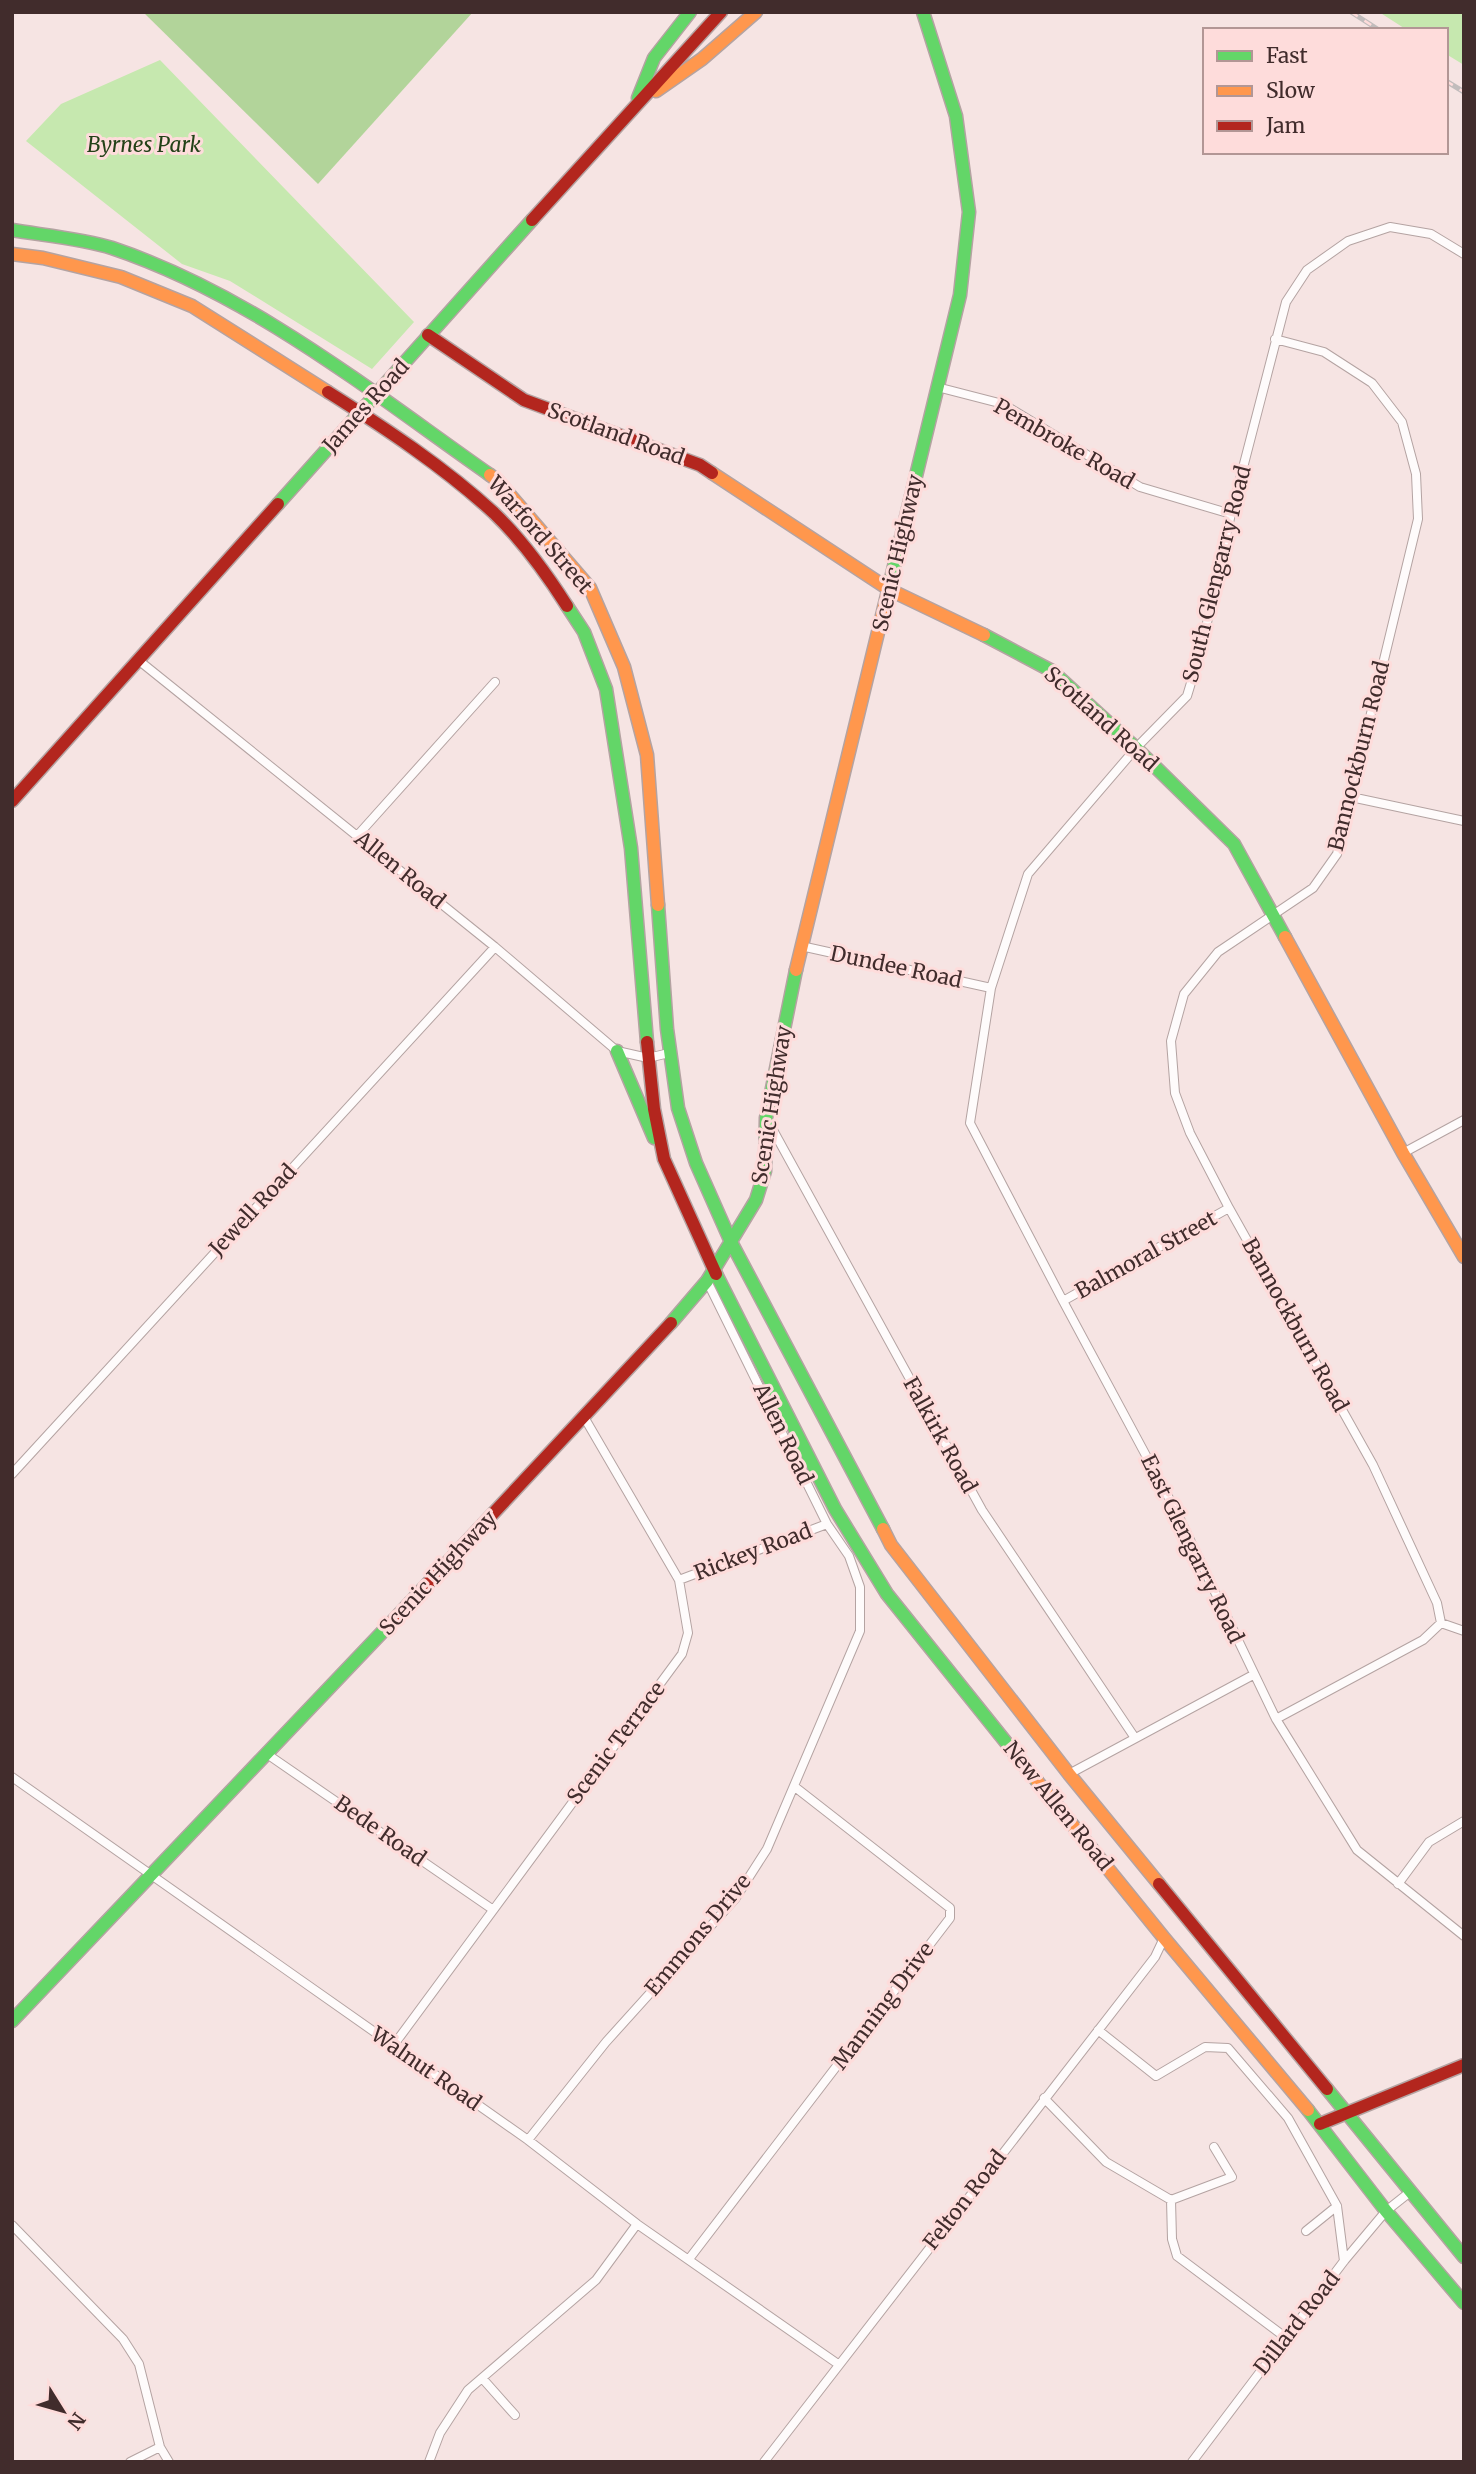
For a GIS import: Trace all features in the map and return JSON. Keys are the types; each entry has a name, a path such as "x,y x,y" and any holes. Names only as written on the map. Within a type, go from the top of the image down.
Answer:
{"main road":[{"path":"635,105 654,58 690,12"},
{"name":"James Road","path":"12,801 721,12"},
{"path":"635,105 702,59 757,12"},
{"name":"Scenic Highway","path":"12,2021 647,1350 707,1281 756,1200 765,1171 766,1118 801,946 960,295 969,212 956,116 923,12"},
{"name":"Warford Street","path":"12,230 110,247 210,289 288,333 498,481 590,588 624,667 647,755 669,1053 678,1108 696,1163 731,1242"},
{"name":"Warford Street","path":"12,254 43,258 121,277 192,306 360,413 454,480 495,514 542,568 584,632 606,689 631,848 654,1109 664,1159 701,1244 715,1268"},
{"name":"Scotland Road","path":"428,335 524,400 700,465 890,590 1052,671 1234,844 1403,1153 1464,1257"},
{"path":"617,1051 664,1159"},
{"name":"New Allen Road","path":"731,1242 891,1545 1069,1774 1464,2257"},
{"name":"New Allen Road","path":"715,1268 835,1508 887,1594 1164,1938 1320,2124 1386,2211 1464,2303"},
{"path":"1320,2124 1464,2066"}],"street":[{"name":"South Glengarry Road","path":"970,1123 991,988 1028,874 1136,748 1187,696 1201,650 1231,514 1286,302 1307,270 1348,242 1390,228 1431,234 1464,254"},
{"name":"Bannockburn Road","path":"1275,339 1324,352 1372,383 1402,422 1416,474 1418,519 1337,854 1313,888 1218,952 1184,994 1171,1041 1175,1093 1190,1133 1229,1208 1373,1465 1437,1603 1441,1623"},
{"name":"Pembroke Road","path":"937,387 1003,404 1140,487 1231,514"},
{"name":"Allen Road","path":"137,659 495,947 617,1051 648,1058 669,1053"},
{"path":"357,836 495,682"},
{"path":"1350,797 1464,821"},
{"name":"Dundee Road","path":"801,946 991,988"},
{"name":"Jewell Road","path":"12,1474 495,947"},
{"name":"Falkirk Road","path":"766,1118 982,1510 1135,1738"},
{"path":"1403,1153 1464,1121"},
{"name":"East Glengarry Road","path":"970,1123 1178,1515 1276,1719 1357,1850 1464,1936"},
{"name":"Balmoral Street","path":"1063,1301 1229,1208"},
{"name":"Allen Road","path":"707,1281 827,1524 849,1556 860,1587"},
{"name":"Scenic Terrace","path":"393,2046 682,1654 688,1633 680,1580 583,1417"},
{"name":"Rickey Road","path":"680,1580 827,1524"},
{"name":"Emmons Drive","path":"528,2140 606,2042 735,1899 767,1849 860,1630 860,1587"},
{"path":"1276,1719 1423,1640 1441,1623 1464,1631"},
{"path":"1069,1774 1253,1675"},
{"name":"Bede Road","path":"267,1754 492,1909"},
{"name":"Walnut Road","path":"12,1777 528,2140 637,2224 838,2364"},
{"name":"Manning Drive","path":"689,2259 950,1918 950,1908 794,1787"},
{"path":"1398,1884 1429,1842 1464,1821"},
{"name":"Felton Road","path":"764,2462 1155,1957 1164,1938"},
{"path":"1098,2030 1156,2076 1205,2047 1228,2048 1288,2118 1336,2206 1344,2261"},
{"path":"1044,2098 1106,2162 1171,2200"},
{"path":"1171,2200 1232,2176 1214,2147"},
{"name":"Dillard Road","path":"1192,2462 1344,2261 1386,2211 1410,2192"},
{"path":"1171,2200 1172,2239 1177,2256 1285,2337"},
{"path":"1306,2231 1336,2206"},
{"path":"12,2224 123,2339 139,2364 160,2447 169,2462"},
{"path":"429,2462 447,2422 468,2390 596,2280 637,2224"},
{"path":"482,2378 515,2415"},
{"path":"130,2462 160,2447"}],"green space":[{"path":"143,12 473,12 318,184"},
{"path":"1379,12 1464,12 1464,65 1448,55 1448,28 1404,28"},
{"name":"Byrnes Park","path":"160,60 414,322 372,369 230,281 182,264 26,141 61,104"}],"railway":[{"path":"1351,12 1376,28"},
{"path":"1448,82 1464,92"}],"traffic: fast":[{"path":"638,98 654,58 690,12"},
{"path":"889,587 960,295 969,212 956,116 923,12"},
{"path":"278,504 532,220"},
{"path":"12,230 112,248 213,291 261,318 355,379 490,475"},
{"path":"567,606 584,632 606,689 631,848 647,1042"},
{"path":"984,635 1052,671 1234,844 1285,937"},
{"path":"658,905 667,1029 678,1108 696,1163 731,1242 883,1529"},
{"path":"671,1323 707,1281 756,1200 765,1171 766,1118 796,970"},
{"path":"617,1051 654,1138"},
{"path":"716,1274 835,1509 887,1594 1037,1781"},
{"path":"12,2021 389,1625"},
{"path":"1327,2089 1464,2257"},
{"path":"1308,2110 1386,2211 1464,2303"}],"traffic: slow":[{"path":"656,91 702,59 756,12"},
{"path":"12,254 43,258 121,277 192,306 328,392"},
{"path":"712,473 890,590 984,635"},
{"path":"490,475 590,588 624,667 647,755 658,905"},
{"path":"796,970 889,587"},
{"path":"1285,937 1403,1153 1464,1257"},
{"path":"883,1529 891,1545 1069,1774 1159,1884"},
{"path":"1037,1781 1308,2110"}],"traffic: jam":[{"path":"532,220 721,12"},
{"path":"428,335 524,400 700,465 712,473"},
{"path":"328,392 414,449 494,513 533,557 567,606"},
{"path":"12,801 278,504"},
{"path":"647,1042 654,1109 664,1159 716,1274"},
{"path":"389,1625 671,1323"},
{"path":"1159,1884 1327,2089"},
{"path":"1320,2124 1464,2065"}]}
